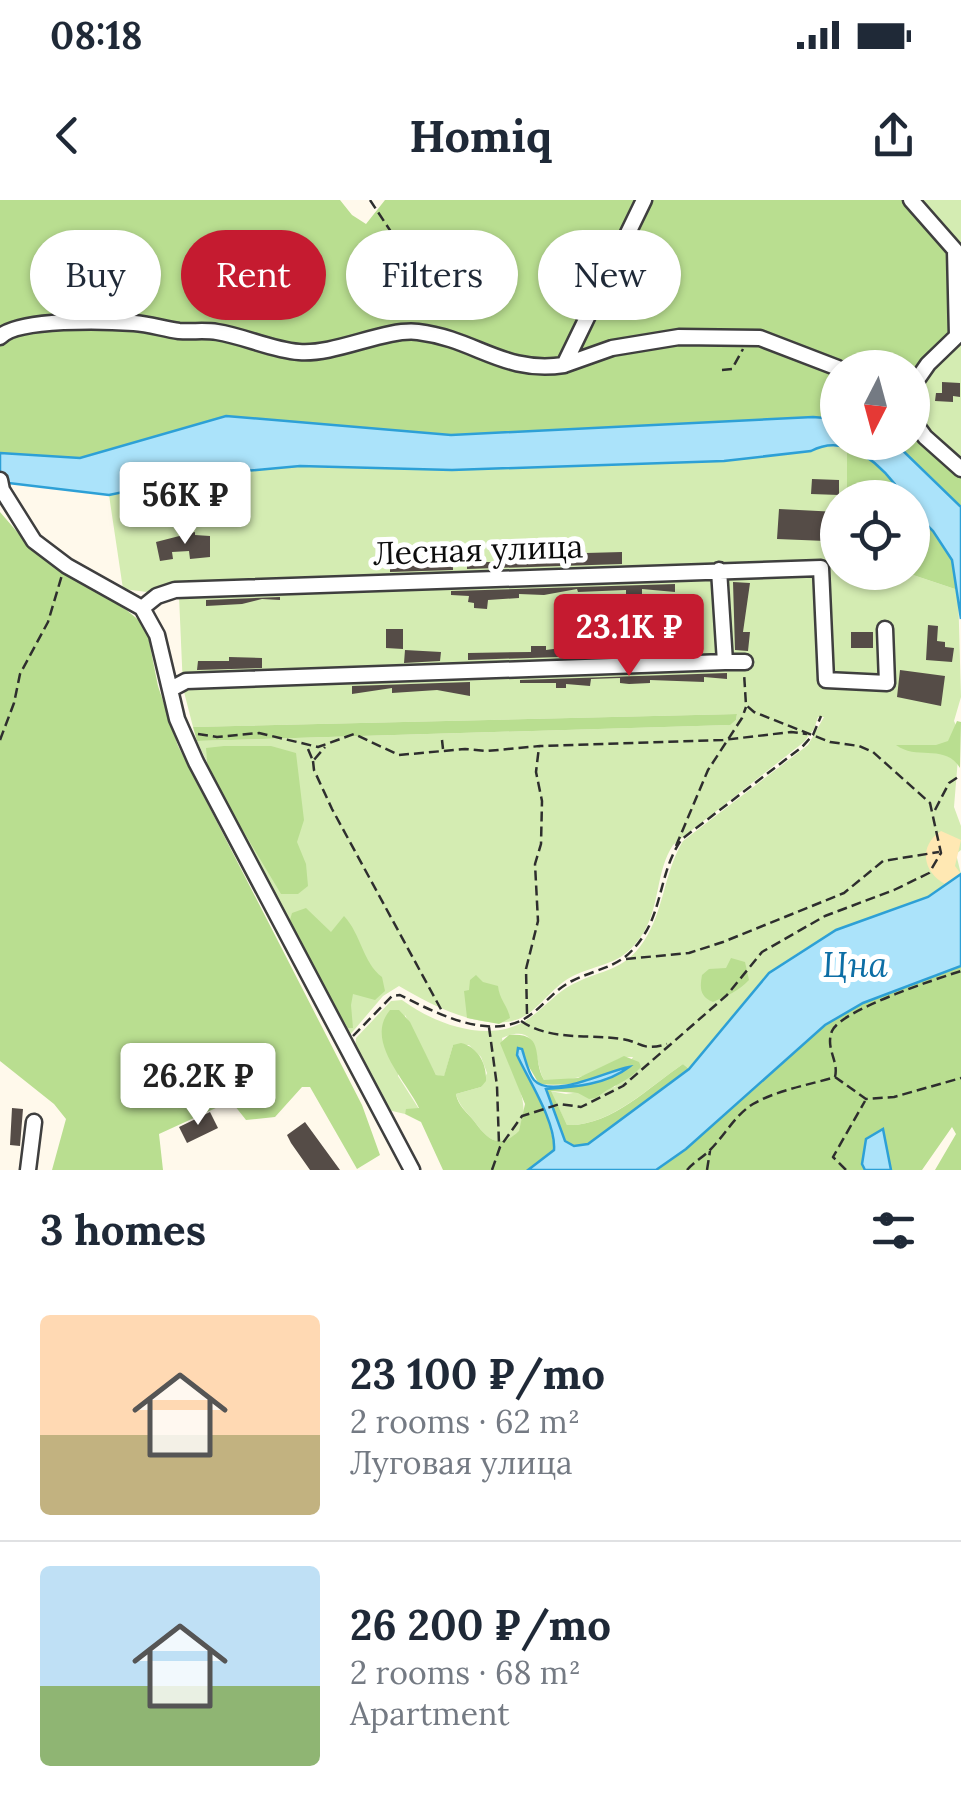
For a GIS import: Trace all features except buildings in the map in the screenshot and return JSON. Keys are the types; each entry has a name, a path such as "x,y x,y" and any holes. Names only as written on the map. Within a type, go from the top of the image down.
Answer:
{"street":[{"path":"564,365 644,200"},
{"path":"912,200 958,249 959,335 930,362"},
{"path":"0,337 8,329 64,323 134,323 216,332 299,352 413,331 456,338 502,361 538,369 639,342 679,337 748,338 789,347 820,360"},
{"path":"930,441 961,469"},
{"path":"1,485 34,541 66,566 142,608 157,634 185,736 412,1170"},
{"name":"Лесная улица","path":"142,608 157,596 175,590 821,568 826,680 886,682 885,629"},
{"path":"719,570 724,662"},
{"path":"171,689 186,681 744,662"},
{"path":"28,1170 34,1122"}],"path":[{"path":"370,200 409,258 413,331"},
{"path":"722,370 732,368 748,338"},
{"path":"0,740 20,674 48,622 62,576"},
{"path":"625,960 645,935 655,914 698,789 742,718 746,705 744,662"},
{"path":"492,1170 500,1147 522,1116 551,1107 581,1106 623,1086 727,995 754,960 776,941 928,873 942,851 930,803 874,752 813,735 754,712 746,705"},
{"path":"676,848 813,735 821,716"},
{"path":"185,736 259,734 302,745 325,746 354,734 385,746 392,754 726,740 791,732 813,735"},
{"path":"442,740 443,750"},
{"path":"302,745 308,749 332,809 444,1014"},
{"path":"313,761 325,746"},
{"path":"526,1017 526,969 538,921 535,864 541,844 542,801 536,772 540,746"},
{"path":"934,812 949,783 961,775"},
{"path":"345,1044 392,996 400,994 478,1026 520,1020 573,980 625,960 689,953 844,893 883,861 942,851"},
{"path":"835,1077 838,1066 829,1049 837,1024 882,1000 961,971"},
{"path":"520,1020 552,1034 622,1038 645,1047 671,1042"},
{"path":"488,1026 497,1086 500,1147"},
{"path":"835,1077 866,1099 894,1097 961,1078"},
{"path":"687,1170 754,1103 835,1077"},
{"path":"846,1170 833,1156 866,1099"},
{"path":"707,1170 710,1149"}],"green space":[{"path":"0,200 340,200 366,224 385,200 919,200 959,249 961,324 930,358 930,350 820,350 820,418 451,435 226,416 80,458 0,453"},
{"path":"919,200 961,200 961,290"},
{"path":"961,324 961,478 930,453 930,357"},
{"path":"820,446 820,460 847,460 847,480 820,480 820,590 930,590 930,581 958,590 961,697 954,721 960,734 954,807 961,826 961,850 956,854 961,874 928,897 836,930 798,953 769,973 689,1069 683,1064 628,1104 598,1120 567,1125 550,1091 566,1094 615,1087 633,1057 620,1058 581,1076 544,1080 530,1039 515,1034 502,1038 524,1107 519,1132 506,1141 494,1140 484,1133 456,1094 481,1087 487,1073 481,1057 469,1045 453,1045 444,1077 436,1075 405,1015 398,1076 419,1109 407,1109 405,1114 388,1110 355,1051 356,1038 391,1001 402,1000 431,1017 465,1029 500,1030 531,1017 573,984 628,959 651,929 683,841 808,745 824,717 818,717 804,742 673,845 649,922 629,951 567,979 528,1014 507,1022 458,1015 399,986 383,996 349,1036 197,741 729,725 737,714 193,727 183,688 179,596 123,589 109,495 211,474 300,466 452,470 724,461"},
{"path":"930,453 961,478 961,507 913,460 930,460"},
{"path":"847,460 871,460 891,480 847,480"},
{"path":"0,512 25,541 65,573 108,595 146,626 158,686 178,746 362,1105 380,1155 357,1169 310,1087 302,1087 275,1117 246,1120 231,1101 159,1134 163,1170 52,1170 66,1119 54,1104 0,1061"},
{"path":"930,528 952,560 958,590 930,581"},
{"path":"737,714 730,725 197,741 193,727"},
{"path":"957,721 961,722 960,768 947,756 913,752 896,745 936,745 948,741"},
{"path":"271,746 296,753 304,820 297,842 306,864 308,886 298,894 281,894 208,772 206,748"},
{"path":"306,908 331,932 344,916 370,964 382,977 385,991 375,1000 353,994 353,1028 348,1028 288,927 292,913"},
{"path":"731,958 745,962 749,980 713,1002 702,991 702,975 709,969 726,968"},
{"path":"961,966 961,1170 935,1170 956,1134 952,1127 922,1170 891,1170 883,1130 862,1164 865,1170 656,1170 686,1149 825,1025 863,1003"},
{"path":"476,975 483,982 498,986 510,1018 499,1024 467,1018 464,991 469,990 470,980"},
{"path":"390,1010 399,1010 410,1022 436,1075 444,1076 453,1045 461,1043 477,1052 486,1081 481,1087 456,1094 463,1109 494,1140 506,1140 519,1131 525,1104 500,1043 509,1035 521,1035 533,1042 544,1080 578,1078 624,1056 639,1062 641,1067 636,1072 596,1098 551,1091 567,1125 614,1113 683,1064 689,1069 588,1144 573,1146 565,1141 546,1089 591,1084 621,1068 581,1082 539,1084 518,1048 517,1055 548,1118 555,1150 528,1170 443,1170 421,1122 405,1114 406,1109 419,1108 384,1047 383,1022"}],"sand":[{"path":"941,831 961,840 955,866 961,874 945,884 932,873 926,859 929,844"}],"water":[{"path":"226,416 451,435 820,418 820,448 724,461 452,470 300,466 211,474 109,495 0,482 0,453 80,458"},
{"path":"870,460 913,460 961,507 961,619 952,560 930,528 930,480 891,480"},
{"name":"Цна","path":"961,874 961,966 863,1003 825,1025 686,1149 656,1170 528,1170 554,1150 546,1114 517,1055 518,1048 522,1049 532,1077 542,1085 567,1085 629,1067 600,1081 546,1089 565,1141 574,1146 588,1144 689,1069 769,973 836,930 928,897"},
{"path":"883,1129 891,1170 865,1170 862,1164 866,1139"}]}
